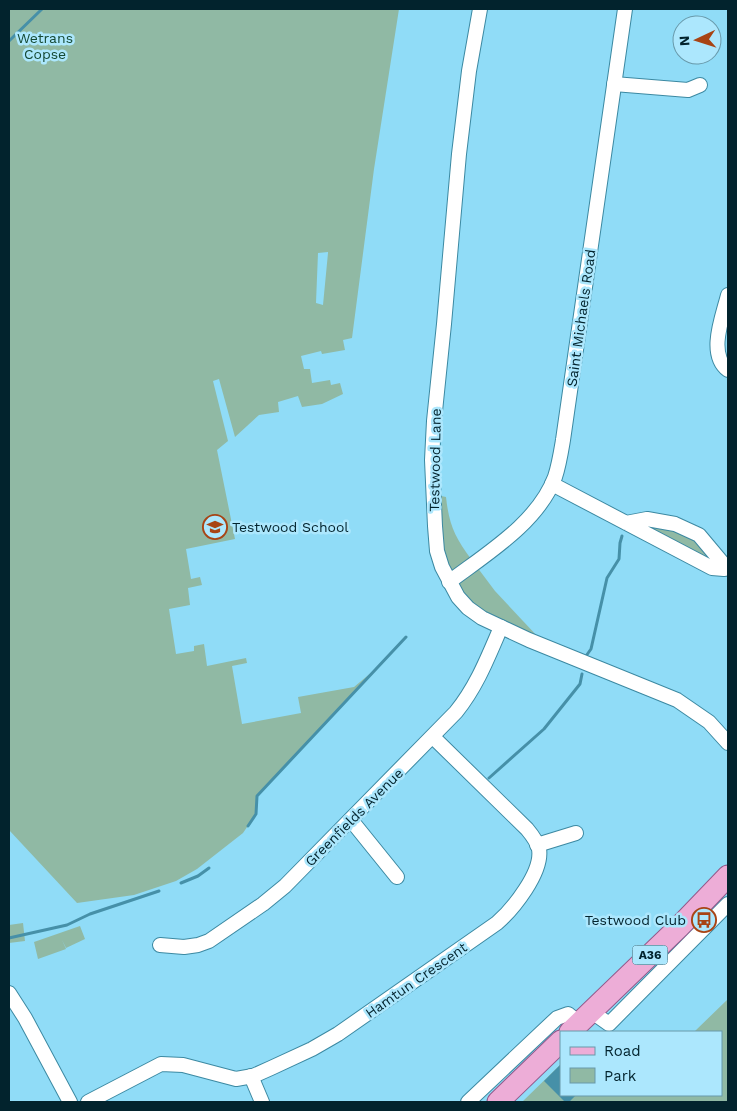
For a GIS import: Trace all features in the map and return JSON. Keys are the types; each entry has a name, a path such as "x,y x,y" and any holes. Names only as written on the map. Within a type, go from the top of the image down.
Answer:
{"main road":[{"name":"A36","path":"580,1023 702,905 728,876"},
{"path":"498,1102 560,1042"}],"street":[{"name":"Testwood Lane","path":"480,9 469,71 459,154 433,440 436,542 439,559 458,597 468,608 482,618 677,700 709,722 728,743"},
{"name":"Saint Michaels Road","path":"449,582 500,544 522,524 543,499 558,470 625,9"},
{"path":"614,84 688,90 700,85"},
{"path":"728,295 716,340 723,366 728,370"},
{"path":"552,484 626,523 712,568 724,570 725,566 699,535 675,524 647,519 626,523"},
{"name":"Greenfields Avenue","path":"160,944 176,947 204,943 217,936 278,892 456,712 473,689 481,674 501,627"},
{"path":"433,737 527,829 537,845 576,832"},
{"path":"351,820 397,877"},
{"name":"Hamtun Crescent","path":"88,1102 161,1064 183,1065 229,1078 241,1078 251,1076 312,1049 338,1034 497,923 514,906 530,881 538,859 537,845"},
{"path":"468,1102 557,1018 568,1014 580,1023 609,1024 728,904"},
{"path":"9,993 25,1018 70,1102"},
{"path":"251,1076 262,1102"}],"green space":[{"name":"Testwood School","path":"9,9 399,9 374,169 352,338 343,340 345,350 322,354 321,351 301,356 304,369 310,369 312,383 330,380 331,385 340,383 343,394 322,404 302,407 298,396 278,402 279,412 259,415 235,437 219,379 213,381 228,441 217,450 235,539 186,549 191,579 200,577 202,585 188,588 190,605 169,609 176,654 194,651 194,646 204,644 207,666 246,658 247,663 232,666 242,724 301,713 298,697 354,687 378,667 257,795 256,814 243,833 197,869 176,881 134,895 77,903 9,830","holes":["328,252 323,305 316,303 318,253"]},
{"path":"441,496 446,497 454,530 471,559 451,572 445,554 442,535"},
{"path":"644,522 694,536 714,562 644,528"},
{"path":"477,567 495,591 538,637 490,617 464,596 458,583"},
{"path":"23,923 25,941 9,943 9,925"},
{"path":"80,926 85,939 66,948 62,940 66,949 38,959 34,942"},
{"path":"728,999 728,1102 522,1102 560,1065 560,1096 722,1096 722,1031 695,1031"}],"water":[{"path":"560,1065 560,1096 575,1096 569,1102 565,1102 544,1081"}],"waterway":[{"path":"9,41 42,9"},
{"path":"586,656 591,649 607,578 619,559 622,536"},
{"path":"248,826 256,814 257,796 406,637"},
{"path":"489,778 544,729 580,684 582,674"},
{"path":"181,883 198,876 209,868"},
{"path":"9,938 67,925 90,914 159,891"}],"place":[{"name":"Testwood School","path":"215,527"},
{"name":"Testwood Club","path":"704,920"}],"park label":[{"name":"Wetrans Copse","path":"45,46"}]}
